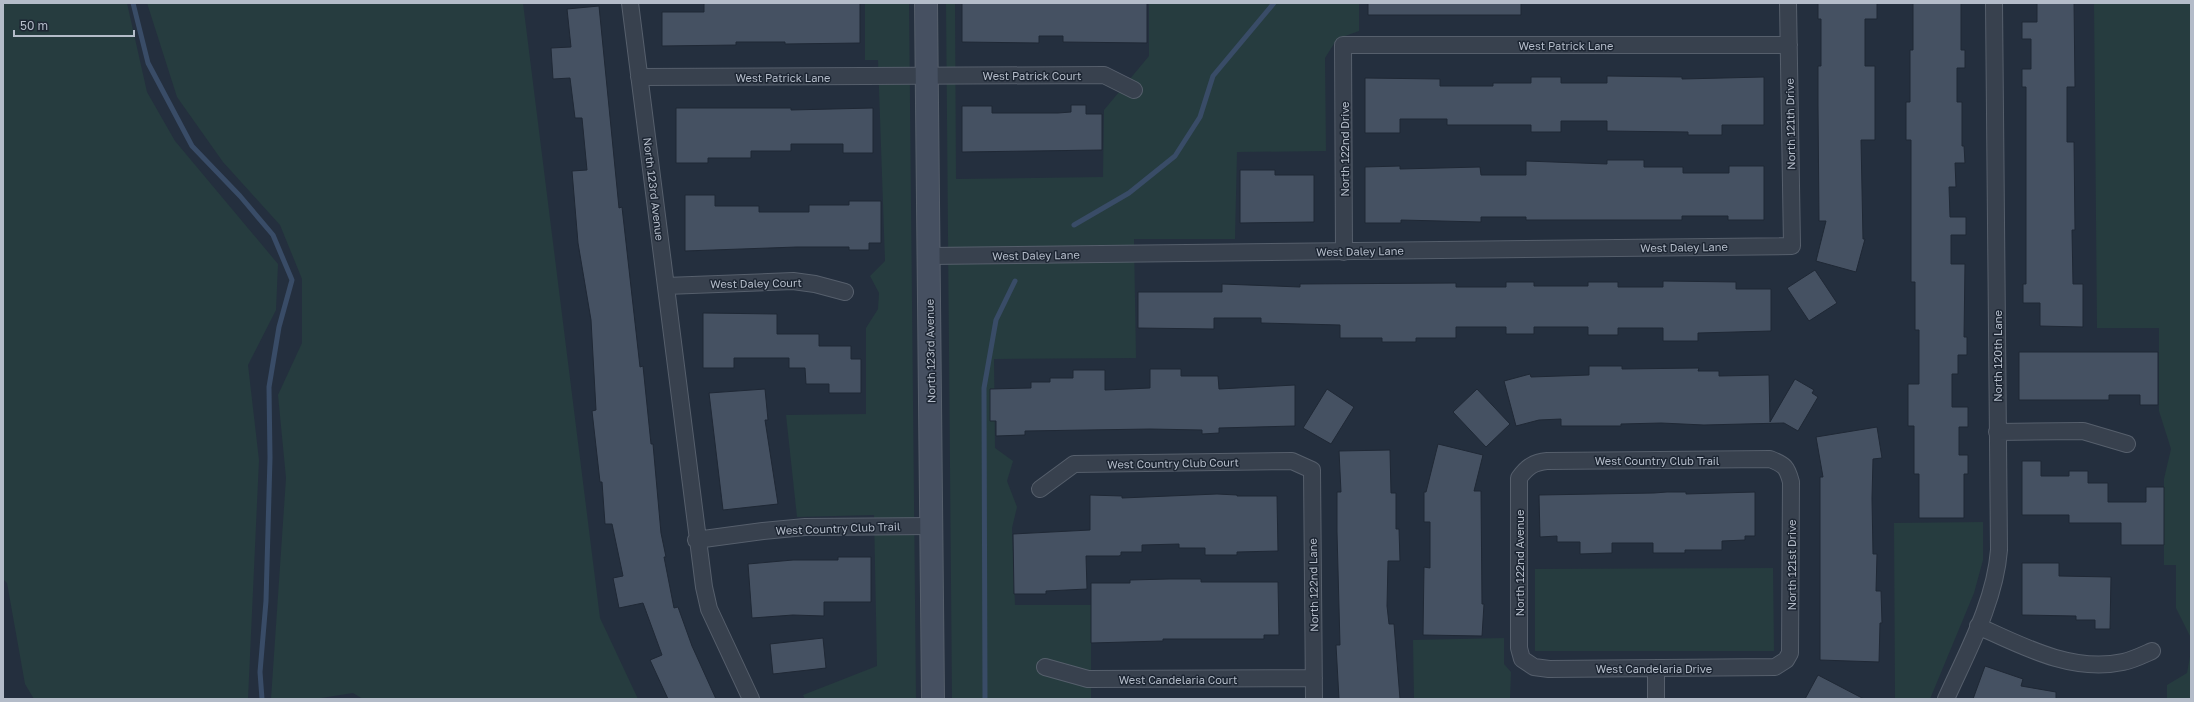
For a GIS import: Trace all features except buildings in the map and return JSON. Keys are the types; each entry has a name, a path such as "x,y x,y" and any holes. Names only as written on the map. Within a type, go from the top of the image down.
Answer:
{"street":[{"name":"North 123rd Avenue","path":"630,3 666,286 696,540 709,609 751,699"},
{"name":"North 123rd Avenue","path":"926,3 933,526 933,699"},
{"name":"North 121th Drive","path":"1788,3 1792,246"},
{"name":"North 120th Lane","path":"1946,699 1978,626 1991,591 1998,565 1994,3"},
{"name":"West Patrick Lane","path":"1343,45 1789,45"},
{"name":"North 122nd Drive","path":"1343,45 1344,252"},
{"name":"West Patrick Court","path":"927,76 1104,75 1134,90"},
{"name":"West Patrick Lane","path":"639,77 927,76"},
{"name":"West Daley Lane","path":"929,256 1792,246"},
{"name":"West Daley Court","path":"666,286 793,281 815,284 845,292"},
{"path":"1997,432 2083,431 2127,444"},
{"name":"West Country Club Trail","path":"1526,468 1537,461 1547,460 1770,459 1780,463 1788,469"},
{"name":"West Country Club Court","path":"1040,489 1074,464 1292,461 1312,470"},
{"name":"North 122nd Avenue","path":"1522,659 1519,648 1519,478 1526,468"},
{"name":"North 121st Drive","path":"1786,660 1790,653 1791,482 1788,469"},
{"name":"North 122nd Lane","path":"1312,470 1314,699"},
{"name":"West Country Club Trail","path":"696,540 763,530 805,527 933,526"},
{"path":"1978,626 2049,656 2076,662 2123,662 2152,651"},
{"name":"West Candelaria Drive","path":"1522,659 1534,667 1549,669 1775,667 1786,660"},
{"name":"West Candelaria Court","path":"1044,667 1088,679 1314,678"},
{"path":"1656,668 1656,699"}],"green space":[{"path":"3,3 127,3 147,92 175,141 278,264 276,310 248,365 259,460 248,699 34,699 25,684 7,583 3,579"},
{"path":"147,3 523,3 600,618 638,699 363,699 353,693 315,699 271,699 286,478 278,395 302,343 302,279 280,225 223,162 177,97"},
{"path":"865,3 909,3 916,699 805,699 803,695 877,666 874,515 797,517 786,415 866,414 866,328 878,309 879,293 870,276 885,261 878,60 865,60"},
{"path":"946,3 955,3 956,179 1103,177 1104,110 1149,56 1149,3 1359,3 1359,31 1337,39 1325,58 1326,151 1237,152 1235,239 1134,239 1136,358 994,359 995,448 1013,461 1007,481 1017,507 1012,528 1015,605 1091,605 1091,699 952,699"},
{"path":"2094,3 2191,3 2191,638 2176,608 2176,565 2164,565 2164,479 2171,449 2159,411 2159,328 2097,328"},
{"path":"1983,522 1983,560 1974,593 1930,699 1895,699 1894,523"},
{"path":"1773,568 1774,651 1535,651 1535,569"},
{"path":"1504,638 1504,664 1511,672 1510,699 1414,699 1413,640"},
{"path":"2191,651 2191,699 2167,699 2167,685 2187,673"}],"waterway":[{"path":"133,3 148,63 192,146 240,196 273,235 292,280 279,327 269,387 270,458 266,601 260,672 262,699"},
{"path":"1074,225 1129,193 1175,156 1200,117 1213,76 1274,3"},
{"path":"985,699 984,388 996,320 1015,281"}]}
